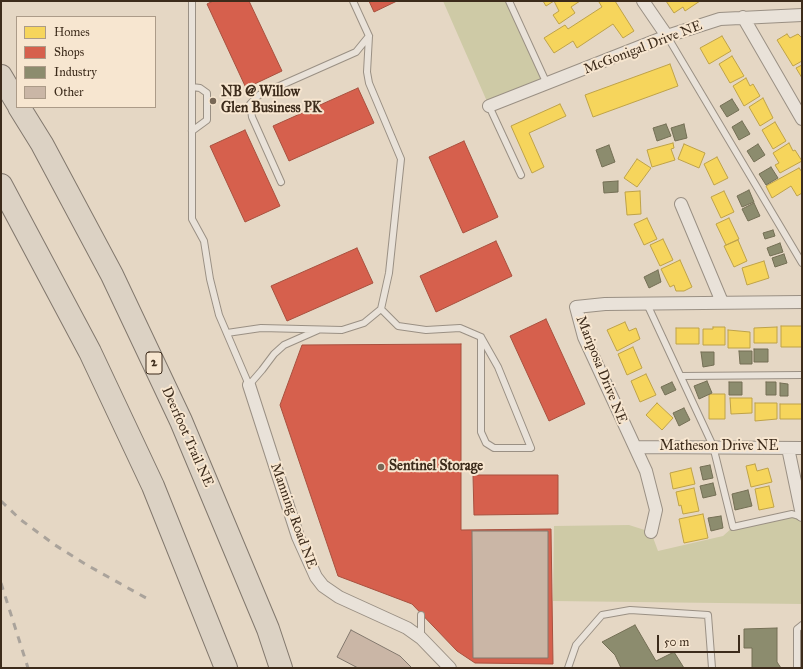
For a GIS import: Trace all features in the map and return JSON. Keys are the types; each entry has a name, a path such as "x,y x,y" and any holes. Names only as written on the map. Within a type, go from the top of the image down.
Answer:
{"highway":[{"path":"1,76 16,101"},
{"name":"Deerfoot Trail NE","path":"20,108 112,275 181,421 268,629 281,668"},
{"path":"1,185 90,352 146,472 226,668"}],"street":[{"path":"643,1 667,36"},
{"name":"McGonigal Drive NE","path":"488,106 667,36 720,19 802,15"},
{"path":"743,17 802,119"},
{"path":"681,204 722,302"},
{"name":"Mariposa Drive NE","path":"651,532 656,510 646,471 584,337 576,307 604,304 802,302"},
{"name":"Manning Road NE","path":"248,385 298,537 316,577 323,586 339,597 381,614 407,628 420,638 450,668"},
{"name":"Matheson Drive NE","path":"635,447 713,446 802,448"},
{"path":"788,448 802,516"}],"lane":[{"path":"192,1 192,219 204,241 214,297 248,385 274,354 284,345 318,330"},
{"path":"227,333 261,328 342,330 364,323 381,309 389,273 401,159 369,83 367,72 369,36 353,1"},
{"path":"509,1 546,84"},
{"path":"281,182 252,117 250,104 259,95 356,52 369,36"},
{"path":"667,36 802,263"},
{"path":"192,87 200,88 207,93 207,120 192,131"},
{"path":"488,106 521,175"},
{"path":"647,304 713,446 733,527 792,514 802,516"},
{"path":"381,309 398,326 426,330 460,328 481,337 498,367 531,448 494,448 486,443 481,432 481,337"},
{"path":"681,376 802,375"},
{"path":"568,668 576,645 602,615 630,610 708,615 712,668"},
{"path":"420,638 421,615"},
{"path":"797,668 797,629 802,625"}],"shaded area":[{"path":"443,1 509,1 547,84 489,106"},
{"path":"792,514 802,517 802,604 553,601 554,526 629,525 651,532 658,551 723,536 733,527"}],"building: Homes":[{"path":"543,1 554,1 546,6"},
{"path":"554,1 580,1 571,7 575,13 559,24 553,15 559,11"},
{"path":"615,1 634,31 623,38 613,24 577,48 573,41 554,53 544,38 565,25 568,29 602,7 599,2"},
{"path":"666,1 700,1 685,11 683,7 674,13"},
{"path":"787,34 790,38 798,34 802,38 802,61 793,66 777,40"},
{"path":"722,36 731,51 709,64 700,48"},
{"path":"732,56 744,76 730,83 719,64"},
{"path":"670,64 678,86 593,117 585,95"},
{"path":"802,65 802,78 796,68"},
{"path":"746,78 750,86 753,84 760,96 744,106 733,86"},
{"path":"763,98 773,118 760,126 749,107"},
{"path":"560,104 566,116 529,133 544,167 532,173 511,126"},
{"path":"775,122 786,141 773,149 762,130"},
{"path":"673,143 674,148 671,149 675,160 652,167 647,150"},
{"path":"789,143 793,151 795,150 802,161 780,173 775,165 779,163 773,153"},
{"path":"684,144 705,153 699,168 678,159"},
{"path":"717,157 728,178 714,185 704,164"},
{"path":"637,159 651,168 637,187 624,178"},
{"path":"799,168 802,172 802,193 797,196 791,186 772,198 766,186"},
{"path":"640,191 641,214 627,215 625,192"},
{"path":"724,191 734,212 721,218 711,197"},
{"path":"647,218 657,239 644,245 634,224"},
{"path":"729,218 739,239 726,245 716,224"},
{"path":"663,239 673,260 660,266 650,245"},
{"path":"738,240 747,261 734,267 724,246"},
{"path":"680,260 692,287 684,291 676,291 674,285 670,287 661,269"},
{"path":"764,261 769,278 747,285 742,268"},
{"path":"625,322 629,331 636,328 640,339 617,351 607,330"},
{"path":"781,326 802,326 802,347 781,347"},
{"path":"713,327 725,327 725,345 703,345 703,329 713,329"},
{"path":"777,327 777,343 754,343 754,328"},
{"path":"676,328 699,328 699,344 676,344"},
{"path":"728,330 750,332 750,348 728,348"},
{"path":"633,347 642,368 627,375 618,354"},
{"path":"646,374 656,395 640,402 631,381"},
{"path":"709,394 725,394 725,419 709,419"},
{"path":"730,398 752,398 752,413 731,414"},
{"path":"657,403 673,418 662,430 646,415"},
{"path":"755,403 777,403 777,419 755,421"},
{"path":"780,404 802,404 802,419 780,419"},
{"path":"755,464 757,471 768,468 772,482 751,487 746,466"},
{"path":"691,468 695,484 673,489 670,473"},
{"path":"769,486 774,507 759,510 755,489"},
{"path":"694,488 699,511 683,514 681,505 679,506 676,492"},
{"path":"703,514 708,538 684,543 679,519"}],"building: Shops":[{"path":"213,1 249,1 282,71 246,88 207,4"},
{"path":"369,1 397,1 374,12"},
{"path":"358,88 374,123 289,161 273,126"},
{"path":"245,130 280,206 245,222 210,146"},
{"path":"464,141 498,217 463,233 429,157"},
{"path":"496,241 512,276 436,312 420,276"},
{"path":"357,248 373,283 287,321 271,286"},
{"path":"546,319 585,404 549,421 510,336"},
{"name":"Sentinel Storage","path":"461,344 461,530 551,529 553,664 475,663 457,651 412,604 338,576 280,405 302,345"},
{"path":"473,475 558,475 558,514 474,515"}],"building: Industry":[{"path":"732,99 739,110 727,117 720,106"},
{"path":"742,121 750,134 739,140 732,127"},
{"path":"666,124 671,136 657,141 653,128"},
{"path":"684,124 687,138 675,141 671,128"},
{"path":"758,144 765,155 754,162 747,151"},
{"path":"609,145 615,162 602,167 596,150"},
{"path":"771,167 778,178 766,185 759,174"},
{"path":"618,181 618,192 604,193 603,182"},
{"path":"749,190 754,202 742,207 737,196"},
{"path":"754,203 760,216 748,221 742,209"},
{"path":"773,230 775,236 765,239 763,233"},
{"path":"780,243 783,252 770,256 767,248"},
{"path":"784,254 787,263 775,267 772,258"},
{"path":"658,270 661,282 649,288 644,277"},
{"path":"754,349 768,349 768,362 754,362"},
{"path":"739,351 752,351 752,364 740,364"},
{"path":"701,352 714,352 714,365 703,367"},
{"path":"707,381 712,393 699,399 694,386"},
{"path":"672,382 676,390 665,395 661,387"},
{"path":"729,382 742,382 742,395 729,395"},
{"path":"766,382 776,382 776,395 766,395"},
{"path":"780,383 788,384 788,396 780,396"},
{"path":"684,408 690,420 679,426 673,413"},
{"path":"710,465 713,478 703,480 700,467"},
{"path":"713,483 716,495 703,498 700,486"},
{"path":"748,490 752,506 735,510 732,494"},
{"path":"721,516 723,528 711,531 708,518"},
{"path":"635,625 656,661 674,652 684,668 621,668 615,655 602,642"},
{"path":"777,628 777,662 781,668 752,668 752,648 744,648 744,629"}],"building: Other":[{"path":"472,531 548,531 548,658 473,658"},
{"path":"351,630 400,656 412,668 358,668 337,657"}],"railway":[{"path":"1,501 21,520 55,545 85,564 146,598"},
{"path":"1,583 28,668"}],"place":[{"name":"NB @ Willow Glen Business PK","path":"213,101"},
{"name":"Sentinel Storage","path":"381,467"}]}
